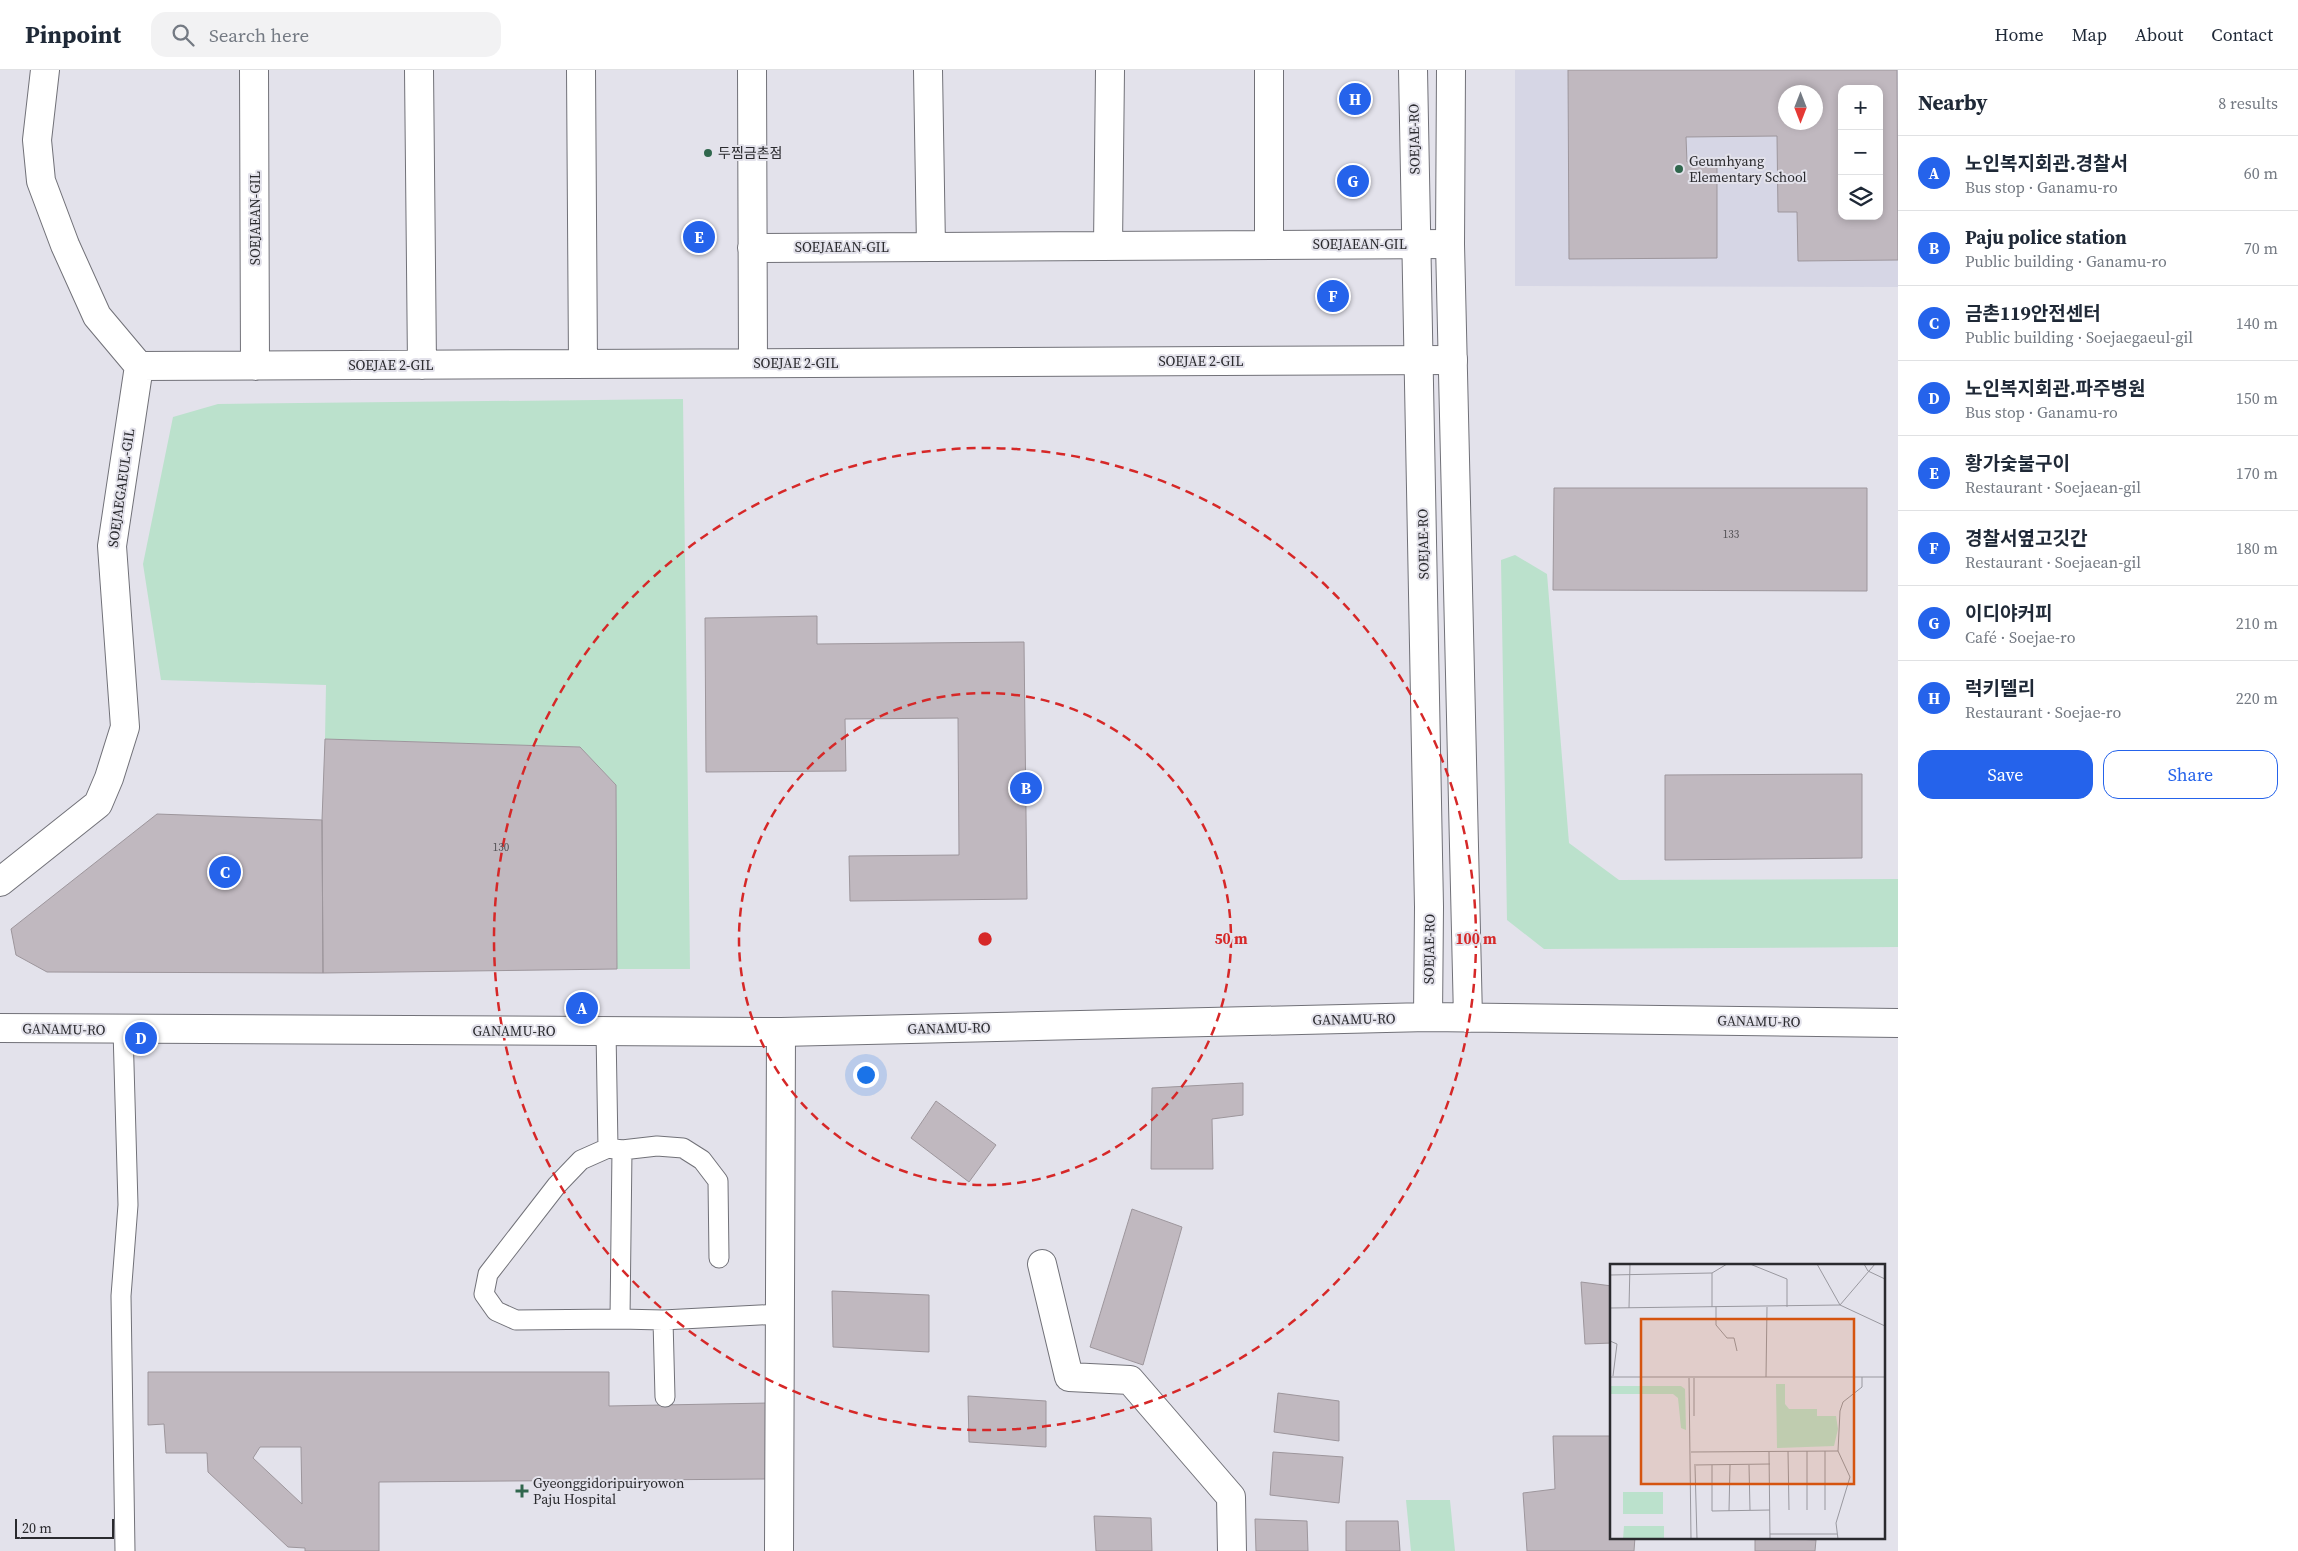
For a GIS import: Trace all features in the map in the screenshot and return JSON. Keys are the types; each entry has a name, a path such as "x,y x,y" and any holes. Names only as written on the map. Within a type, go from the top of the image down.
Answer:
{"street":[{"path":"45,70 37,140 41,181 65,245 97,316 139,366"},
{"name":"SOEJAEAN-GIL","path":"254,70 255,366"},
{"path":"419,70 422,365"},
{"path":"580,70 584,364"},
{"path":"752,70 753,363"},
{"path":"928,70 931,247"},
{"path":"1108,246 1110,70"},
{"path":"1269,70 1269,244"},
{"name":"SOEJAE-RO","path":"1413,70 1429,897 1428,1017"},
{"path":"1450,70 1450,244 1468,1018"},
{"name":"SOEJAEAN-GIL","path":"752,248 1450,244"},
{"name":"SOEJAE 2-GIL","path":"139,366 1453,360"},
{"name":"SOEJAEGAEUL-GIL","path":"0,882 98,804 109,778 124,727 112,546 139,366"},
{"name":"GANAMU-RO","path":"0,1028 781,1032 1428,1017 1898,1023"},
{"path":"779,1551 781,1032"},
{"path":"1042,1264 1069,1377 1130,1380 1231,1497 1232,1551"}],"lane":[{"path":"123,1030 128,1195 121,1296 126,1551"},
{"path":"606,1031 615,1149 620,1319"},
{"path":"719,1258 718,1181 702,1160 683,1148 657,1146 615,1149 581,1160 557,1185 488,1274 484,1294 496,1311 516,1320 663,1320 780,1314"},
{"path":"663,1320 665,1397"}],"shaded area":[{"name":"Geumhyang Elementary School","path":"1515,70 1898,70 1898,287 1515,286"}],"green space":[{"path":"683,399 690,969 617,969 616,785 580,747 325,739 326,685 161,680 143,564 173,417 218,404"},
{"path":"1515,555 1547,574 1569,843 1619,880 1898,879 1898,947 1544,949 1507,920 1501,560"},
{"path":"1406,1500 1450,1500 1455,1551 1411,1551"}],"building":[{"path":"1568,70 1897,70 1898,260 1798,261 1797,212 1778,212 1777,136 1686,137 1687,162 1717,161 1717,258 1569,259"},
{"path":"1554,488 1867,488 1867,591 1553,590"},
{"path":"817,616 817,644 1024,642 1027,899 850,901 849,856 959,855 958,718 845,719 846,771 706,772 705,618"},
{"path":"325,739 580,747 616,785 617,969 323,973 322,820"},
{"path":"1862,774 1862,858 1665,860 1665,775"},
{"path":"157,814 322,820 323,973 47,972 16,955 11,929"},
{"path":"1243,1083 1243,1115 1212,1119 1213,1169 1151,1169 1152,1088"},
{"path":"936,1101 996,1145 969,1182 911,1138"},
{"path":"1132,1209 1182,1227 1143,1365 1090,1347"},
{"path":"1581,1282 1610,1286 1610,1343 1585,1344"},
{"path":"832,1291 929,1295 929,1352 833,1347"},
{"path":"148,1372 609,1372 609,1406 769,1403 767,1479 379,1482 379,1551 305,1551 305,1548 288,1547 208,1472 207,1453 166,1453 164,1424 148,1425","holes":["260,1447 301,1447 302,1504 253,1458"]},
{"path":"1278,1393 1339,1401 1339,1441 1274,1432"},
{"path":"968,1396 1046,1401 1046,1447 969,1442"},
{"path":"1553,1436 1610,1436 1610,1538 1635,1538 1634,1551 1527,1551 1523,1493 1555,1489"},
{"path":"1273,1452 1343,1457 1339,1503 1270,1495"},
{"path":"1094,1516 1151,1518 1152,1551 1096,1551"},
{"path":"1255,1519 1307,1521 1308,1551 1256,1551"},
{"path":"1346,1521 1398,1521 1400,1551 1346,1551"},
{"path":"1755,1538 1816,1540 1815,1551 1755,1551"}],"place":[{"name":"럭키델리","path":"1355,99"},
{"name":"두찜금촌점","path":"708,153"},
{"name":"Geumhyang Elementary School","path":"1679,169"},
{"name":"이디야커피","path":"1353,181"},
{"name":"황가숯불구이","path":"699,237"},
{"name":"경찰서옆고깃간","path":"1333,296"},
{"name":"Paju police station","path":"1026,788"},
{"name":"금촌119안전센터","path":"225,872"},
{"name":"노인복지회관.경찰서","path":"582,1008"},
{"name":"노인복지회관.파주병원","path":"141,1038"},
{"name":"Gyeonggidoripuiryowon Paju Hospital","path":"522,1491"}]}
